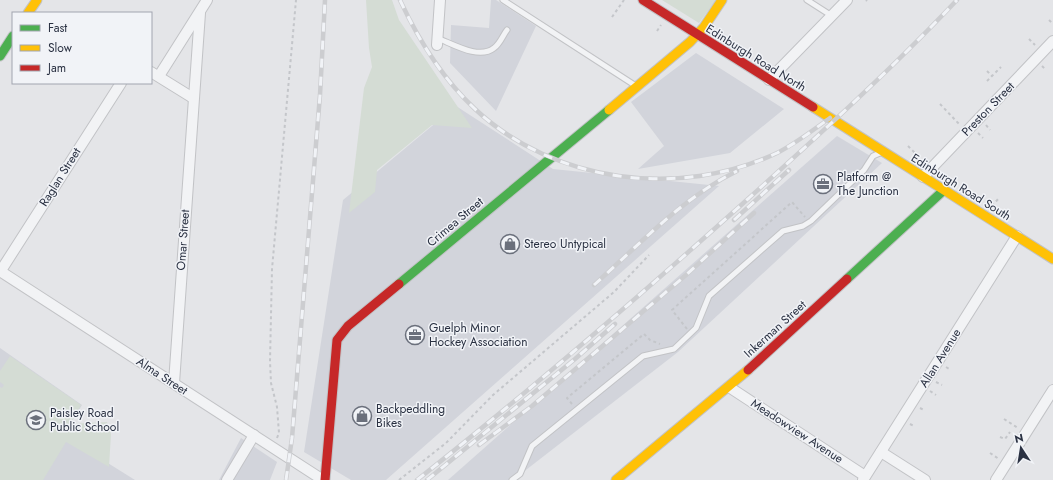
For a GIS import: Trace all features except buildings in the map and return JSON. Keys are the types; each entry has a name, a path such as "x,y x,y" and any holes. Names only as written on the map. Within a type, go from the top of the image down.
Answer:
{"street":[{"path":"29,12 37,0"},
{"path":"193,98 155,74 200,13 207,0"},
{"path":"437,41 440,0"},
{"name":"Edinburgh Road North","path":"643,0 856,135"},
{"name":"Crimea Street","path":"324,480 337,340 354,321 697,35 722,0"},
{"path":"769,80 847,0"},
{"name":"Omar Street","path":"174,383 200,13"},
{"path":"0,56 12,38"},
{"name":"Preston Street","path":"923,177 1053,41"},
{"name":"Raglan Street","path":"0,272 119,84"},
{"name":"Edinburgh Road South","path":"856,135 1053,258"},
{"name":"Inkerman Street","path":"616,480 730,387 944,190"},
{"name":"Allan Avenue","path":"864,478 1016,236"},
{"name":"Alma Street","path":"0,272 324,480"},
{"name":"Meadowview Avenue","path":"730,387 864,478"},
{"path":"996,480 1053,390"},
{"path":"227,480 254,435"},
{"path":"881,452 925,480"}],"lane":[{"path":"503,0 637,86"},
{"path":"807,0 832,16"},
{"path":"437,41 479,53 496,47 507,30"},
{"path":"512,480 520,474 532,446 643,356 674,349 696,328 709,296 783,231 803,226 811,221 864,170 873,156 883,152"}],"path":[{"path":"273,448 279,433 277,407 271,383 270,361 272,269 296,0"},
{"path":"612,17 624,0"},
{"path":"1049,20 1053,24"},
{"path":"657,31 662,24"},
{"path":"1029,39 1045,50"},
{"path":"1042,66 1046,70"},
{"path":"987,81 1001,67"},
{"path":"987,72 992,76"},
{"path":"940,104 961,125"},
{"path":"985,125 990,130"},
{"path":"978,133 983,138"},
{"path":"908,146 916,154 912,159"},
{"path":"991,208 999,198"},
{"path":"399,480 446,443 493,395 614,292 649,255"},
{"path":"946,366 951,370"},
{"path":"936,382 942,385"},
{"path":"930,391 936,395"},
{"path":"919,407 924,410"},
{"path":"1004,419 1019,428"},
{"path":"909,423 914,426"},
{"path":"1000,436 1005,439 1010,432"},
{"path":"990,453 999,459"}],"shaded area":[{"path":"366,0 392,0 399,20 472,128 432,125 377,170 375,192 349,213 364,88 372,67 369,48"},
{"path":"491,0 496,0 536,26 496,111 450,63 451,25 489,28"},
{"path":"662,0 716,0 699,23"},
{"path":"696,53 784,109 730,153 638,169 664,146 631,102"},
{"path":"456,106 553,169 719,186 386,480 351,480 304,452 343,200"},
{"path":"837,136 882,163 678,352 513,480 448,480"},
{"name":"Paisley Road Public School","path":"0,348 82,405 63,435 135,480 0,480"},
{"name":"Paisley Road Public School","path":"10,356 81,405 70,424 107,422 111,434 109,467 66,442 43,480 0,480 0,387 2,388 4,385 0,382 0,371"},
{"path":"241,438 277,462 270,480 219,480"}],"railway":[{"path":"286,480 292,438 320,95 325,0"},
{"path":"400,0 415,30 432,58 452,85 475,109 507,134 542,154 579,168 619,176 659,179 700,176 739,167 777,153 830,118"},
{"path":"417,480 544,377 627,306 855,101 957,0"},
{"path":"734,220 789,170"},
{"path":"594,285 679,208 717,182 737,171"},
{"path":"479,445 532,406 686,275 754,213"},
{"path":"427,480 575,359 615,324"}],"traffic: fast":[{"path":"0,56 12,38"},
{"path":"399,284 609,110"},
{"path":"847,279 944,190"}],"traffic: slow":[{"path":"29,12 37,0"},
{"path":"609,110 690,42 704,27 722,0"},
{"path":"813,107 1053,259"},
{"path":"616,480 748,370"}],"traffic: jam":[{"path":"643,0 813,107"},
{"path":"748,370 847,279"},
{"path":"325,480 337,340 348,326 399,284"}],"place":[{"name":"Platform @ The Junction","path":"823,184"},
{"name":"Stereo Untypical","path":"510,244"},
{"name":"Guelph Minor Hockey Association","path":"415,335"},
{"name":"Backpeddling Bikes","path":"362,416"},
{"name":"Paisley Road Public School","path":"36,420"}]}
